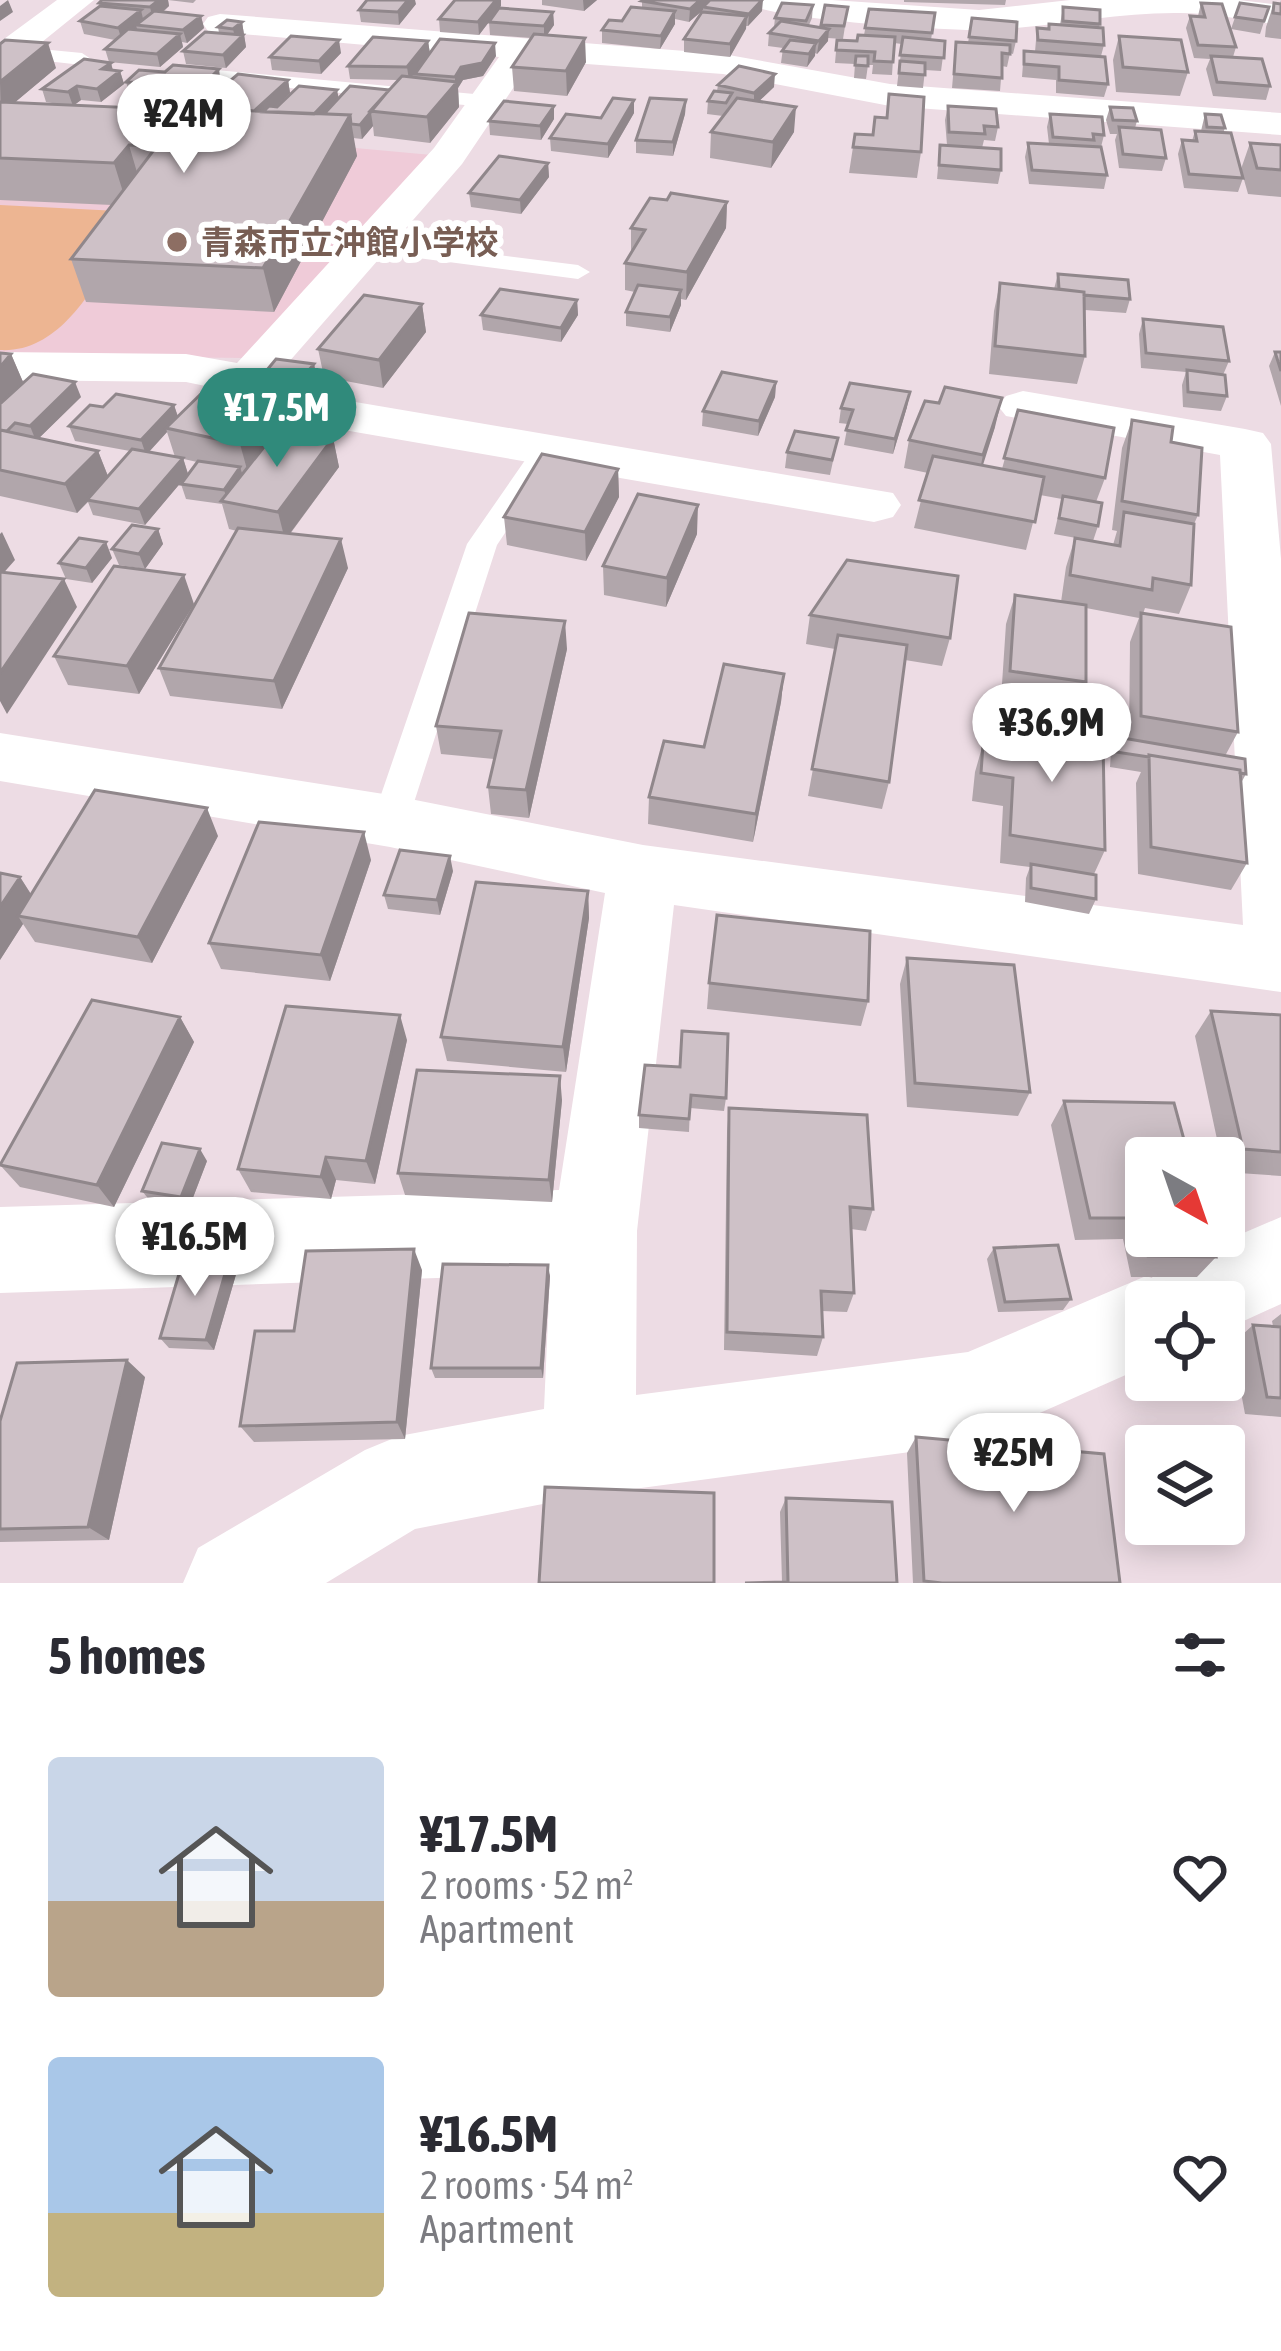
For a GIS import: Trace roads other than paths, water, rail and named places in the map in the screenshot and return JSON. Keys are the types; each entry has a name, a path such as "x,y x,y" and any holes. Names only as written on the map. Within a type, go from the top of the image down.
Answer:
{"street":[{"path":"5,52 78,0"},
{"path":"757,0 849,12 980,20 1121,4 1185,4 1281,15"},
{"path":"410,38 434,13"},
{"path":"220,24 723,64 890,95 1281,124"},
{"path":"522,49 448,156 234,396 874,505"},
{"path":"0,366 186,368 248,379"},
{"path":"0,757 390,820 643,873 1281,961 1245,444 1023,406"},
{"path":"589,1448 595,1231 643,873"},
{"path":"0,1250 595,1231"},
{"path":"1234,1281 1281,1260"},
{"path":"232,1583 399,1484 589,1448 970,1398 1125,1329"}],"lane":[{"path":"5,52 82,59"},
{"path":"174,72 485,101"},
{"path":"372,246 578,272"},
{"path":"390,820 482,544 547,449"}],"place":[{"name":"青森市立沖館小学校","path":"177,242"}]}
